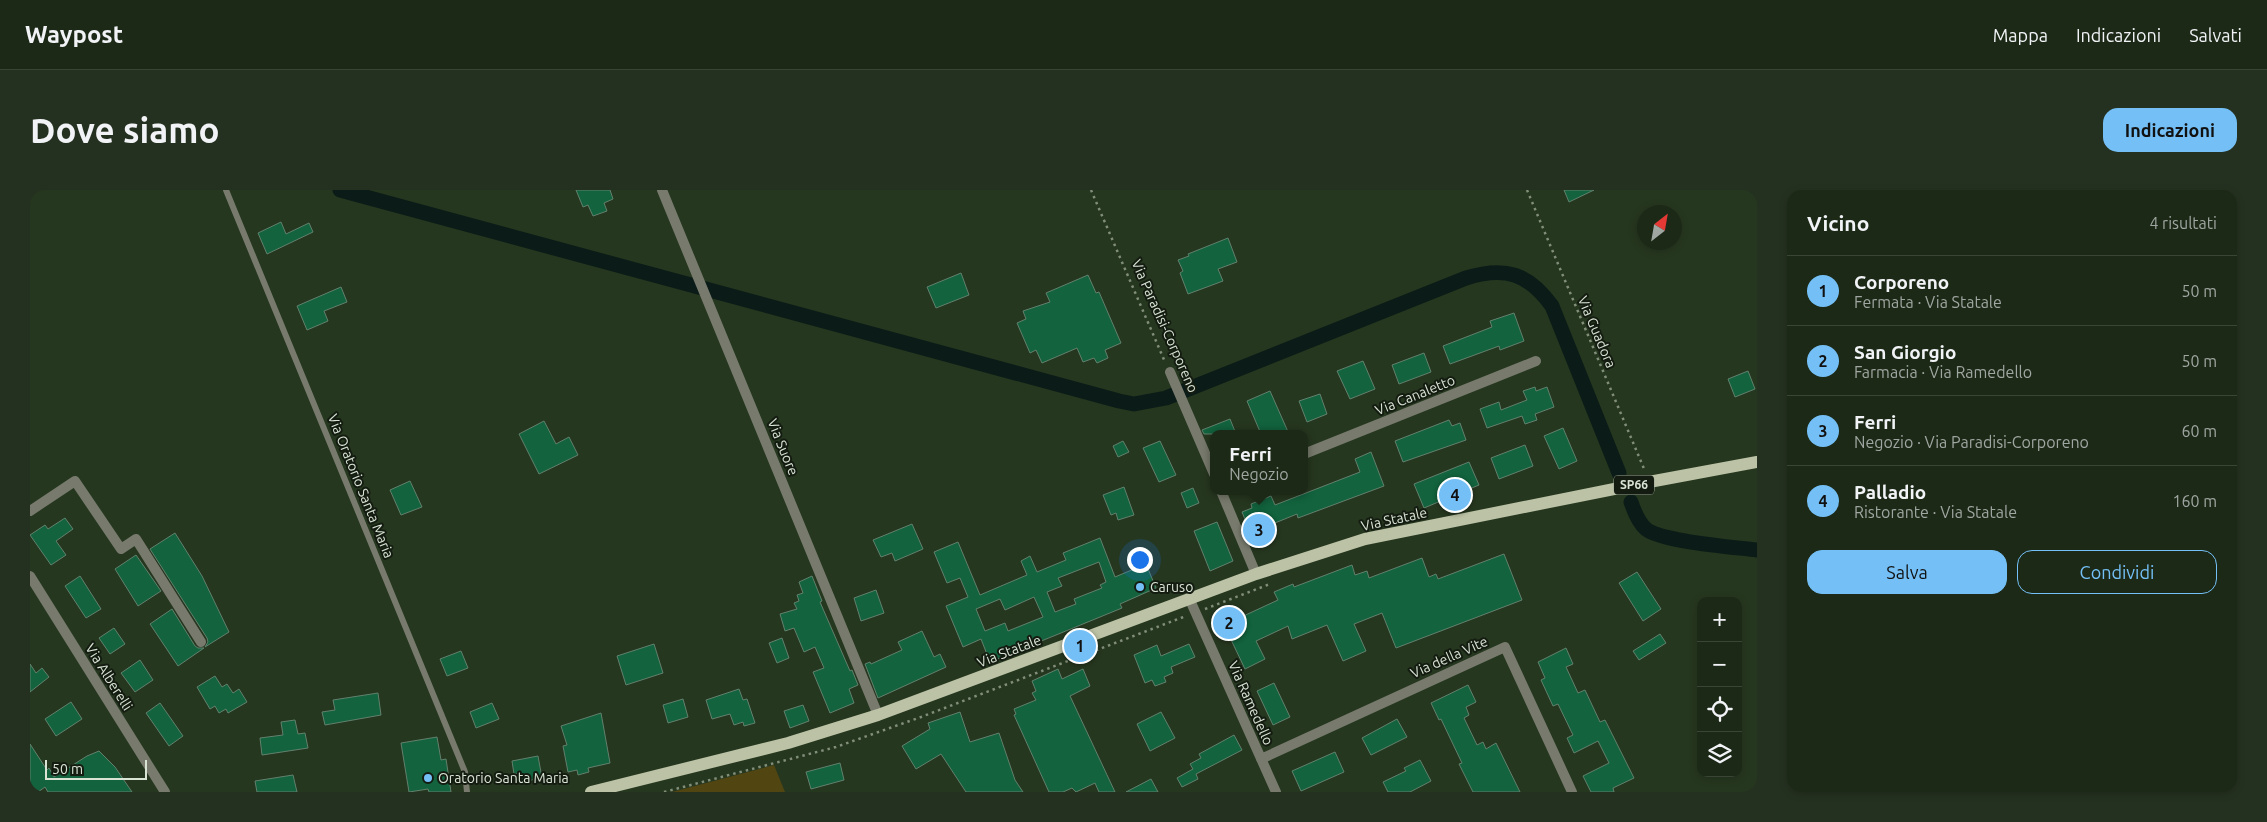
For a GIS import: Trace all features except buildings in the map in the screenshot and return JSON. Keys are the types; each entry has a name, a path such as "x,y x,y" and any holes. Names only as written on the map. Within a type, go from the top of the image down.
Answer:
{"main road":[{"name":"Via Statale","path":"591,792 788,743 878,715 1189,598 1365,539 1757,462"}],"street":[{"name":"Via Suore","path":"662,190 878,715"},
{"name":"Via Canaletto","path":"1308,452 1536,361"},
{"name":"Via Paradisi-Corporeno","path":"1170,372 1210,464"},
{"path":"30,511 75,481 121,549 136,539 200,642"},
{"path":"1223,495 1256,574"},
{"name":"Via Alberelli","path":"30,576 165,792"},
{"name":"Via Ramedello","path":"1189,598 1276,792"},
{"name":"Via della Vite","path":"1261,759 1505,647 1572,792"}],"lane":[{"name":"Via Oratorio Santa Maria","path":"226,190 465,772 468,792"}],"path":[{"name":"Via Paradisi-Corporeno","path":"1091,190 1170,372"},
{"name":"Via Guadora","path":"1527,190 1649,482"}],"shaded area":[{"path":"774,765 785,792 672,792"}],"waterway":[{"path":"340,190 1134,404 1166,398 1466,278 1493,273 1515,275 1525,279 1534,286 1552,306 1619,473"},
{"path":"1631,502 1641,524 1654,534 1682,541 1757,550"}],"place":[{"name":"Palladio","path":"1455,495"},
{"name":"Ferri","path":"1259,530"},
{"name":"Caruso","path":"1140,587"},
{"name":"San Giorgio","path":"1229,623"},
{"name":"Corporeno","path":"1080,646"},
{"name":"Oratorio Santa Maria","path":"428,778"}]}
